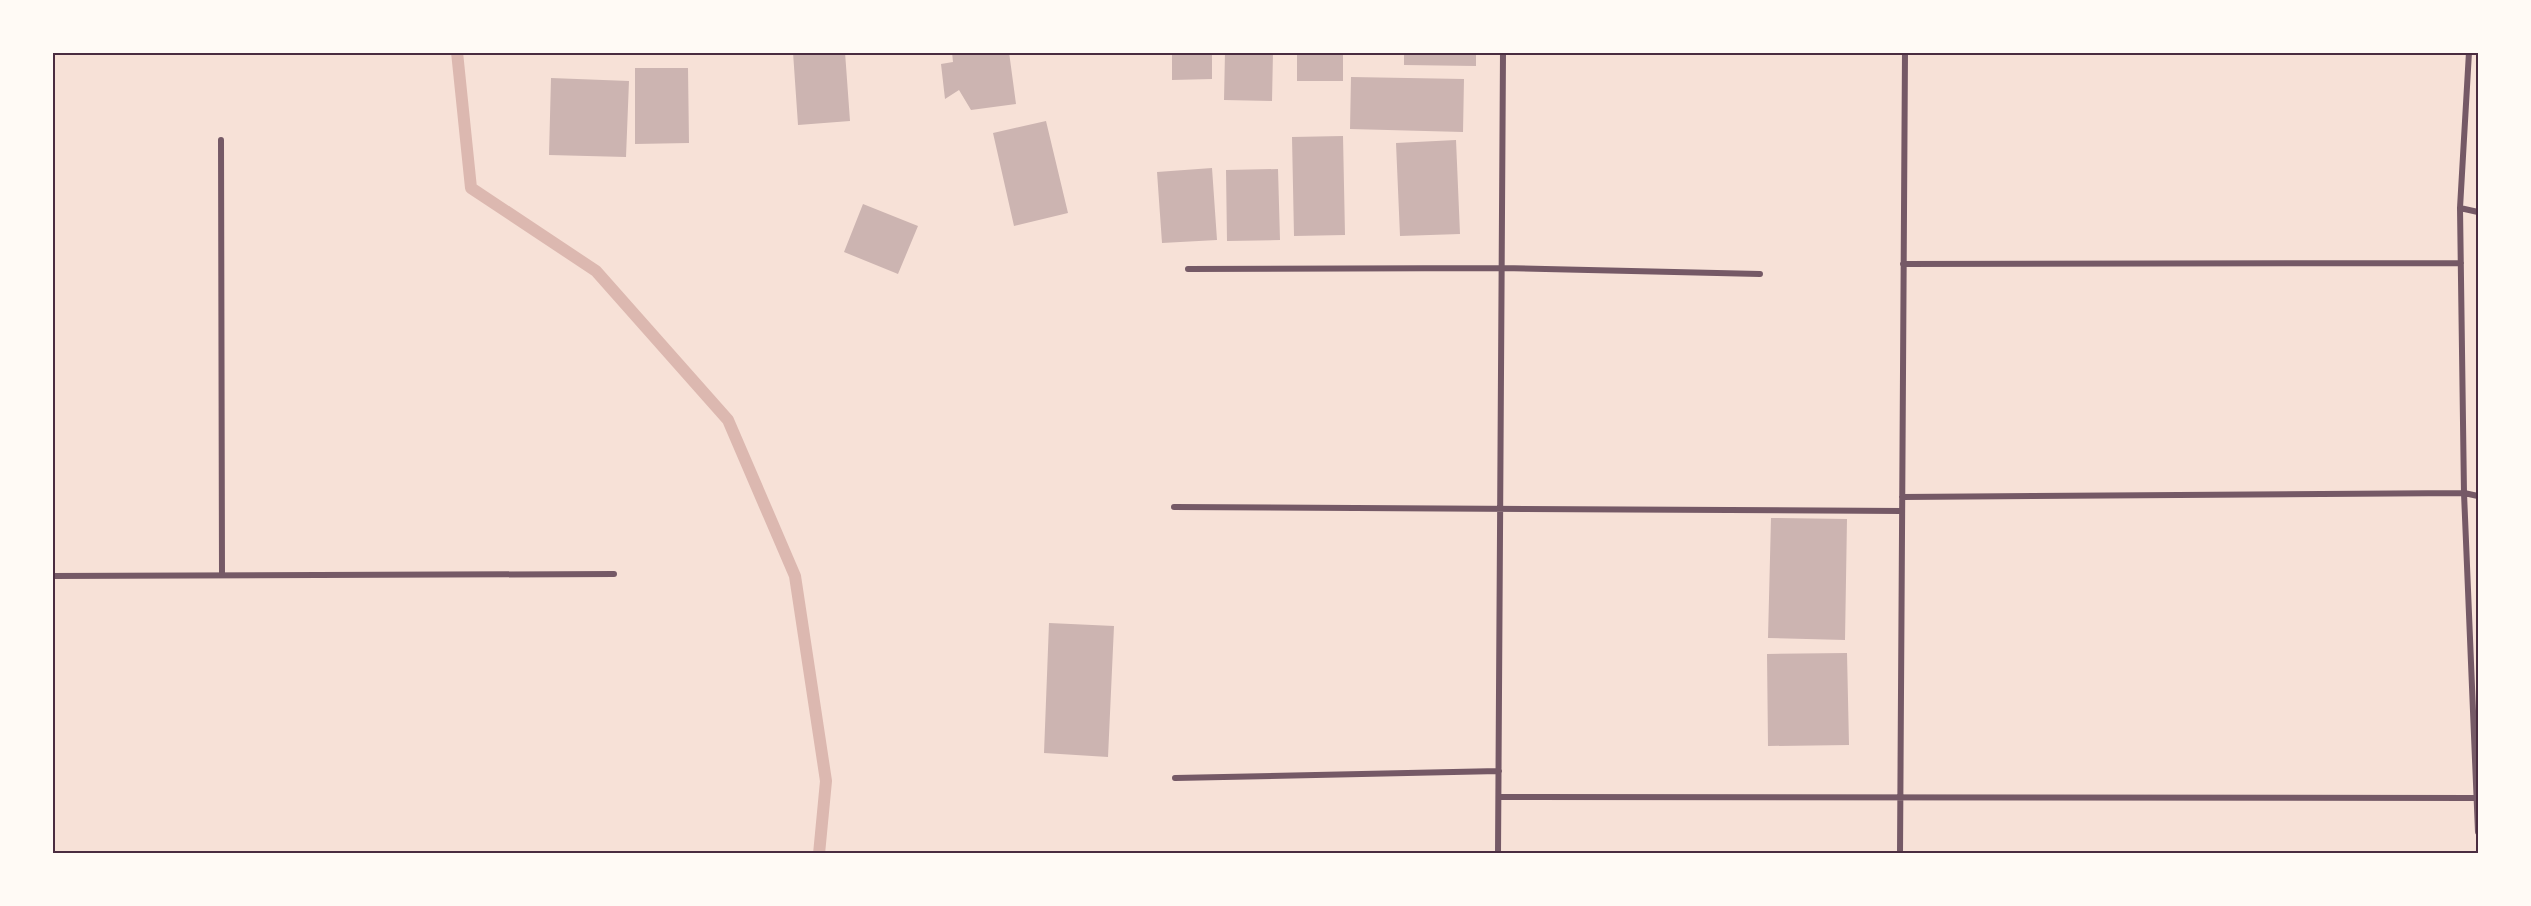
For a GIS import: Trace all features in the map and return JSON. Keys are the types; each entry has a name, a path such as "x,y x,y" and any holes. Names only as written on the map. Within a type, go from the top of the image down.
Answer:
{"street":[{"path":"1498,854 1503,52"},
{"path":"1900,854 1905,52"},
{"path":"2469,52 2460,208 2464,493 2478,832"},
{"path":"221,140 222,575"},
{"path":"2460,208 2478,212"},
{"path":"1903,264 2461,263"},
{"path":"1188,269 1502,268 1760,274"},
{"path":"1902,497 2464,493 2478,496"},
{"path":"1174,507 1902,511"},
{"path":"52,576 614,574"},
{"path":"1175,778 1499,771"},
{"path":"1499,797 2476,798"}],"building":[{"path":"793,52 845,52 850,121 798,125"},
{"path":"952,52 1009,52 1016,104 971,110 959,90 945,99 941,64 953,62"},
{"path":"1172,52 1212,52 1212,79 1172,80"},
{"path":"1225,52 1273,52 1272,101 1224,100"},
{"path":"1297,52 1343,52 1343,81 1297,81"},
{"path":"1404,52 1476,52 1476,66 1404,65"},
{"path":"635,68 688,68 689,143 635,144"},
{"path":"1351,77 1464,79 1463,132 1350,129"},
{"path":"551,78 629,81 626,157 549,155"},
{"path":"1046,121 1068,213 1014,226 993,133"},
{"path":"1343,136 1345,235 1294,236 1292,137"},
{"path":"1456,140 1460,234 1400,236 1396,143"},
{"path":"1212,168 1217,240 1162,243 1157,172"},
{"path":"1278,169 1280,240 1227,241 1226,170"},
{"path":"863,204 918,226 898,274 844,252"},
{"path":"1771,518 1847,519 1845,640 1768,638"},
{"path":"1049,623 1114,626 1108,757 1044,753"},
{"path":"1847,653 1849,745 1768,746 1767,654"}],"waterway":[{"path":"457,52 471,188 596,271 728,420 795,576 826,781 819,854"}]}
